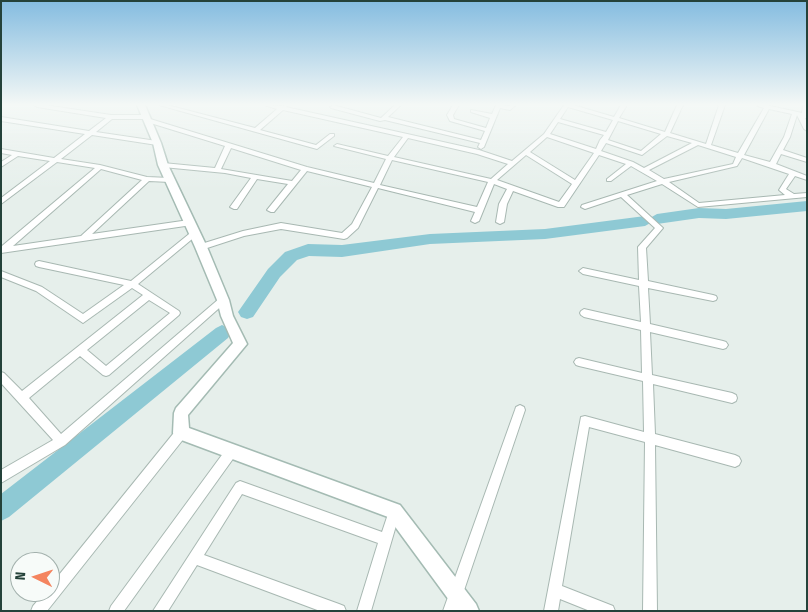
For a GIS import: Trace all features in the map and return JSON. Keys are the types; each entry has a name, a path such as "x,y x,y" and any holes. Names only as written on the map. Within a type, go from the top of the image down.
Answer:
{"main road":[{"path":"153,134 163,165 201,247 223,300 227,316 240,344 181,413 181,433 394,511 469,611"}],"street":[{"path":"1,202 90,134"},
{"path":"101,134 157,143"},
{"path":"198,134 305,168 478,210"},
{"path":"272,134 317,147 332,135"},
{"path":"391,134 478,152 513,163"},
{"path":"446,134 482,142"},
{"path":"478,152 486,134"},
{"path":"595,134 642,153 666,134"},
{"path":"337,146 492,181 560,205 597,153 607,134"},
{"path":"669,134 772,165 807,178"},
{"path":"708,146 712,134"},
{"path":"585,207 624,196 663,181 735,165 752,134"},
{"path":"772,165 789,134"},
{"path":"475,221 478,210 492,181 546,135 631,163 663,181 698,205 807,195"},
{"path":"201,247 243,234 281,226 344,236 355,226 390,158 406,137"},
{"path":"645,170 698,143"},
{"path":"217,171 229,145"},
{"path":"780,150 806,159 791,172 782,190 794,197"},
{"path":"1,151 57,159 147,179 170,180"},
{"path":"526,152 576,183"},
{"path":"1,165 18,153"},
{"path":"609,180 631,163"},
{"path":"163,165 217,171 292,184"},
{"path":"2,250 100,168"},
{"path":"271,210 305,168"},
{"path":"234,207 255,177"},
{"path":"84,237 147,179"},
{"path":"500,222 503,204 511,187"},
{"path":"624,196 660,228 642,247 650,437 650,611"},
{"path":"2,250 84,237 192,228"},
{"path":"1,274 39,290 82,319 132,284 192,228"},
{"path":"39,264 132,284 176,313 106,372 80,350"},
{"path":"583,271 713,298"},
{"path":"22,397 148,296"},
{"path":"1,477 60,441 223,300"},
{"path":"584,313 723,345"},
{"path":"579,362 732,398"},
{"path":"1,376 60,441"},
{"path":"450,611 454,593 520,410"},
{"path":"551,611 585,421 735,461"},
{"path":"38,611 181,433"},
{"path":"116,611 231,452"},
{"path":"160,611 240,487 386,540"},
{"path":"364,611 394,511"},
{"path":"195,558 339,611"},
{"path":"554,590 608,611"}],"waterway":[{"path":"657,219 699,213 726,214 807,206"},
{"path":"247,312 274,273 291,256 308,250 342,251 430,239 545,234 645,221"},
{"path":"1,509 222,333"}]}
